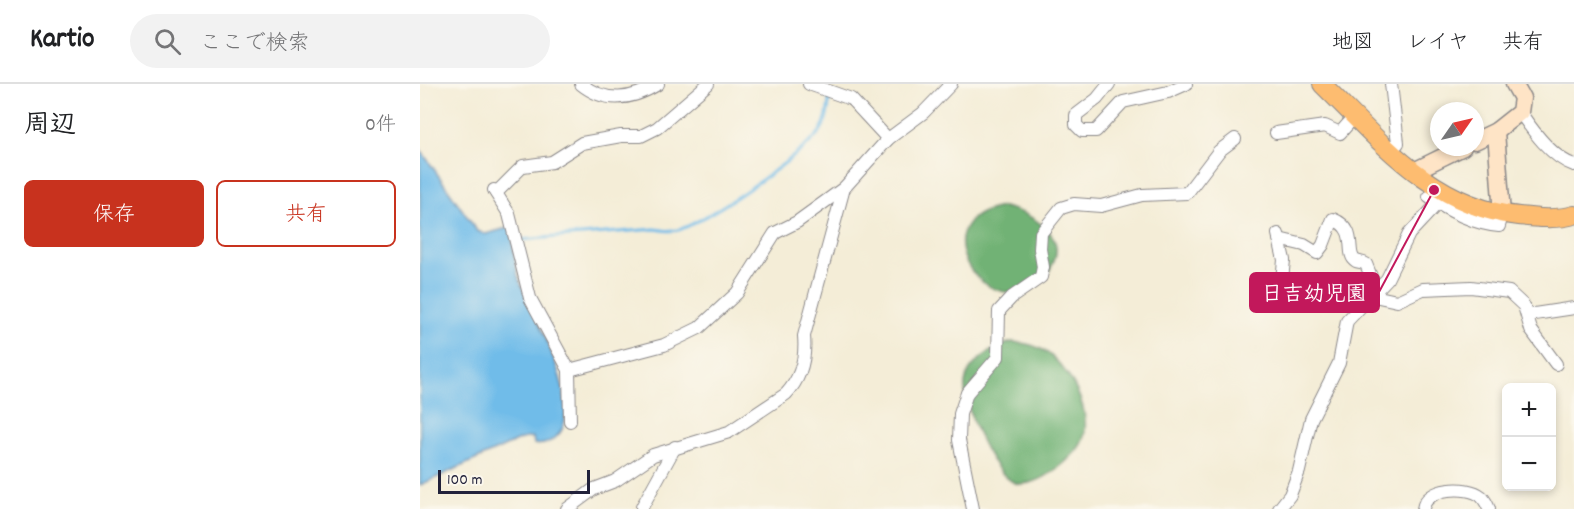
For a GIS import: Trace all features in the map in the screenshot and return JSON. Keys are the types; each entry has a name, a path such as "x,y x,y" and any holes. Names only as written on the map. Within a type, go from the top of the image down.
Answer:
{"main road":[{"path":"1322,84 1414,171 1439,190 1464,204 1502,214 1540,219 1574,215"}],"street":[{"path":"581,84 596,94 613,99 642,92 658,84"},
{"path":"570,421 569,370 530,298 509,214 495,191 523,166 552,162 582,143 621,136 641,136 657,128 708,84"},
{"path":"569,370 664,345 699,328 736,294 775,233 797,222 844,188 888,139 923,113 951,84"},
{"path":"1109,84 1096,99 1076,115 1076,125 1082,131 1096,131 1123,102 1168,92 1186,84"},
{"path":"1391,84 1398,143 1392,151"},
{"path":"1484,137 1496,131 1520,112 1522,98 1514,84"},
{"path":"816,86 851,99 862,108 888,139"},
{"path":"1520,112 1549,147 1566,163 1574,165"},
{"path":"1276,133 1300,132 1325,126 1340,133 1355,116"},
{"path":"1279,509 1290,495 1299,471 1311,419 1339,363 1347,321 1387,279 1409,234 1433,200 1487,225 1499,226 1502,214 1496,131"},
{"path":"973,509 959,440 962,405 973,385 998,357 999,311 1012,297 1041,277 1043,267 1040,240 1043,230 1056,212 1067,205 1101,206 1142,195 1187,193 1219,151 1234,140"},
{"path":"1414,171 1445,156"},
{"path":"567,509 594,489 615,481 653,455 729,432 786,394 798,380 804,357 804,336 844,188"},
{"path":"1282,280 1284,260 1278,235 1317,252 1333,219 1340,221 1349,230 1352,256 1356,261 1366,264 1375,292 1397,301 1423,289 1496,290 1515,295 1528,315 1531,330 1556,364"},
{"path":"1528,315 1574,308"},
{"path":"642,507 675,447"},
{"path":"1423,509 1424,501 1428,496 1447,490 1476,493 1486,501 1489,509"}],"green space":[{"path":"1003,207 1023,214 1043,225 1055,242 1056,252 1048,274 1018,292 998,290 983,282 971,270 964,255 962,240 967,225 980,214"},
{"path":"1011,342 1040,348 1049,354 1067,374 1074,386 1084,414 1083,440 1076,451 1052,472 1030,483 1022,484 1012,481 991,459 975,425 965,394 967,375 976,362 989,352"}],"water":[{"path":"420,149 477,231 486,234 511,227 518,276 555,361 566,406 564,425 555,438 547,443 534,444 533,437 521,439 420,485"}],"waterway":[{"path":"520,240 655,229 672,231 691,225 754,186 812,140 825,122 830,95"}],"place":[{"name":"日吉幼児園","path":"1434,190"}]}
